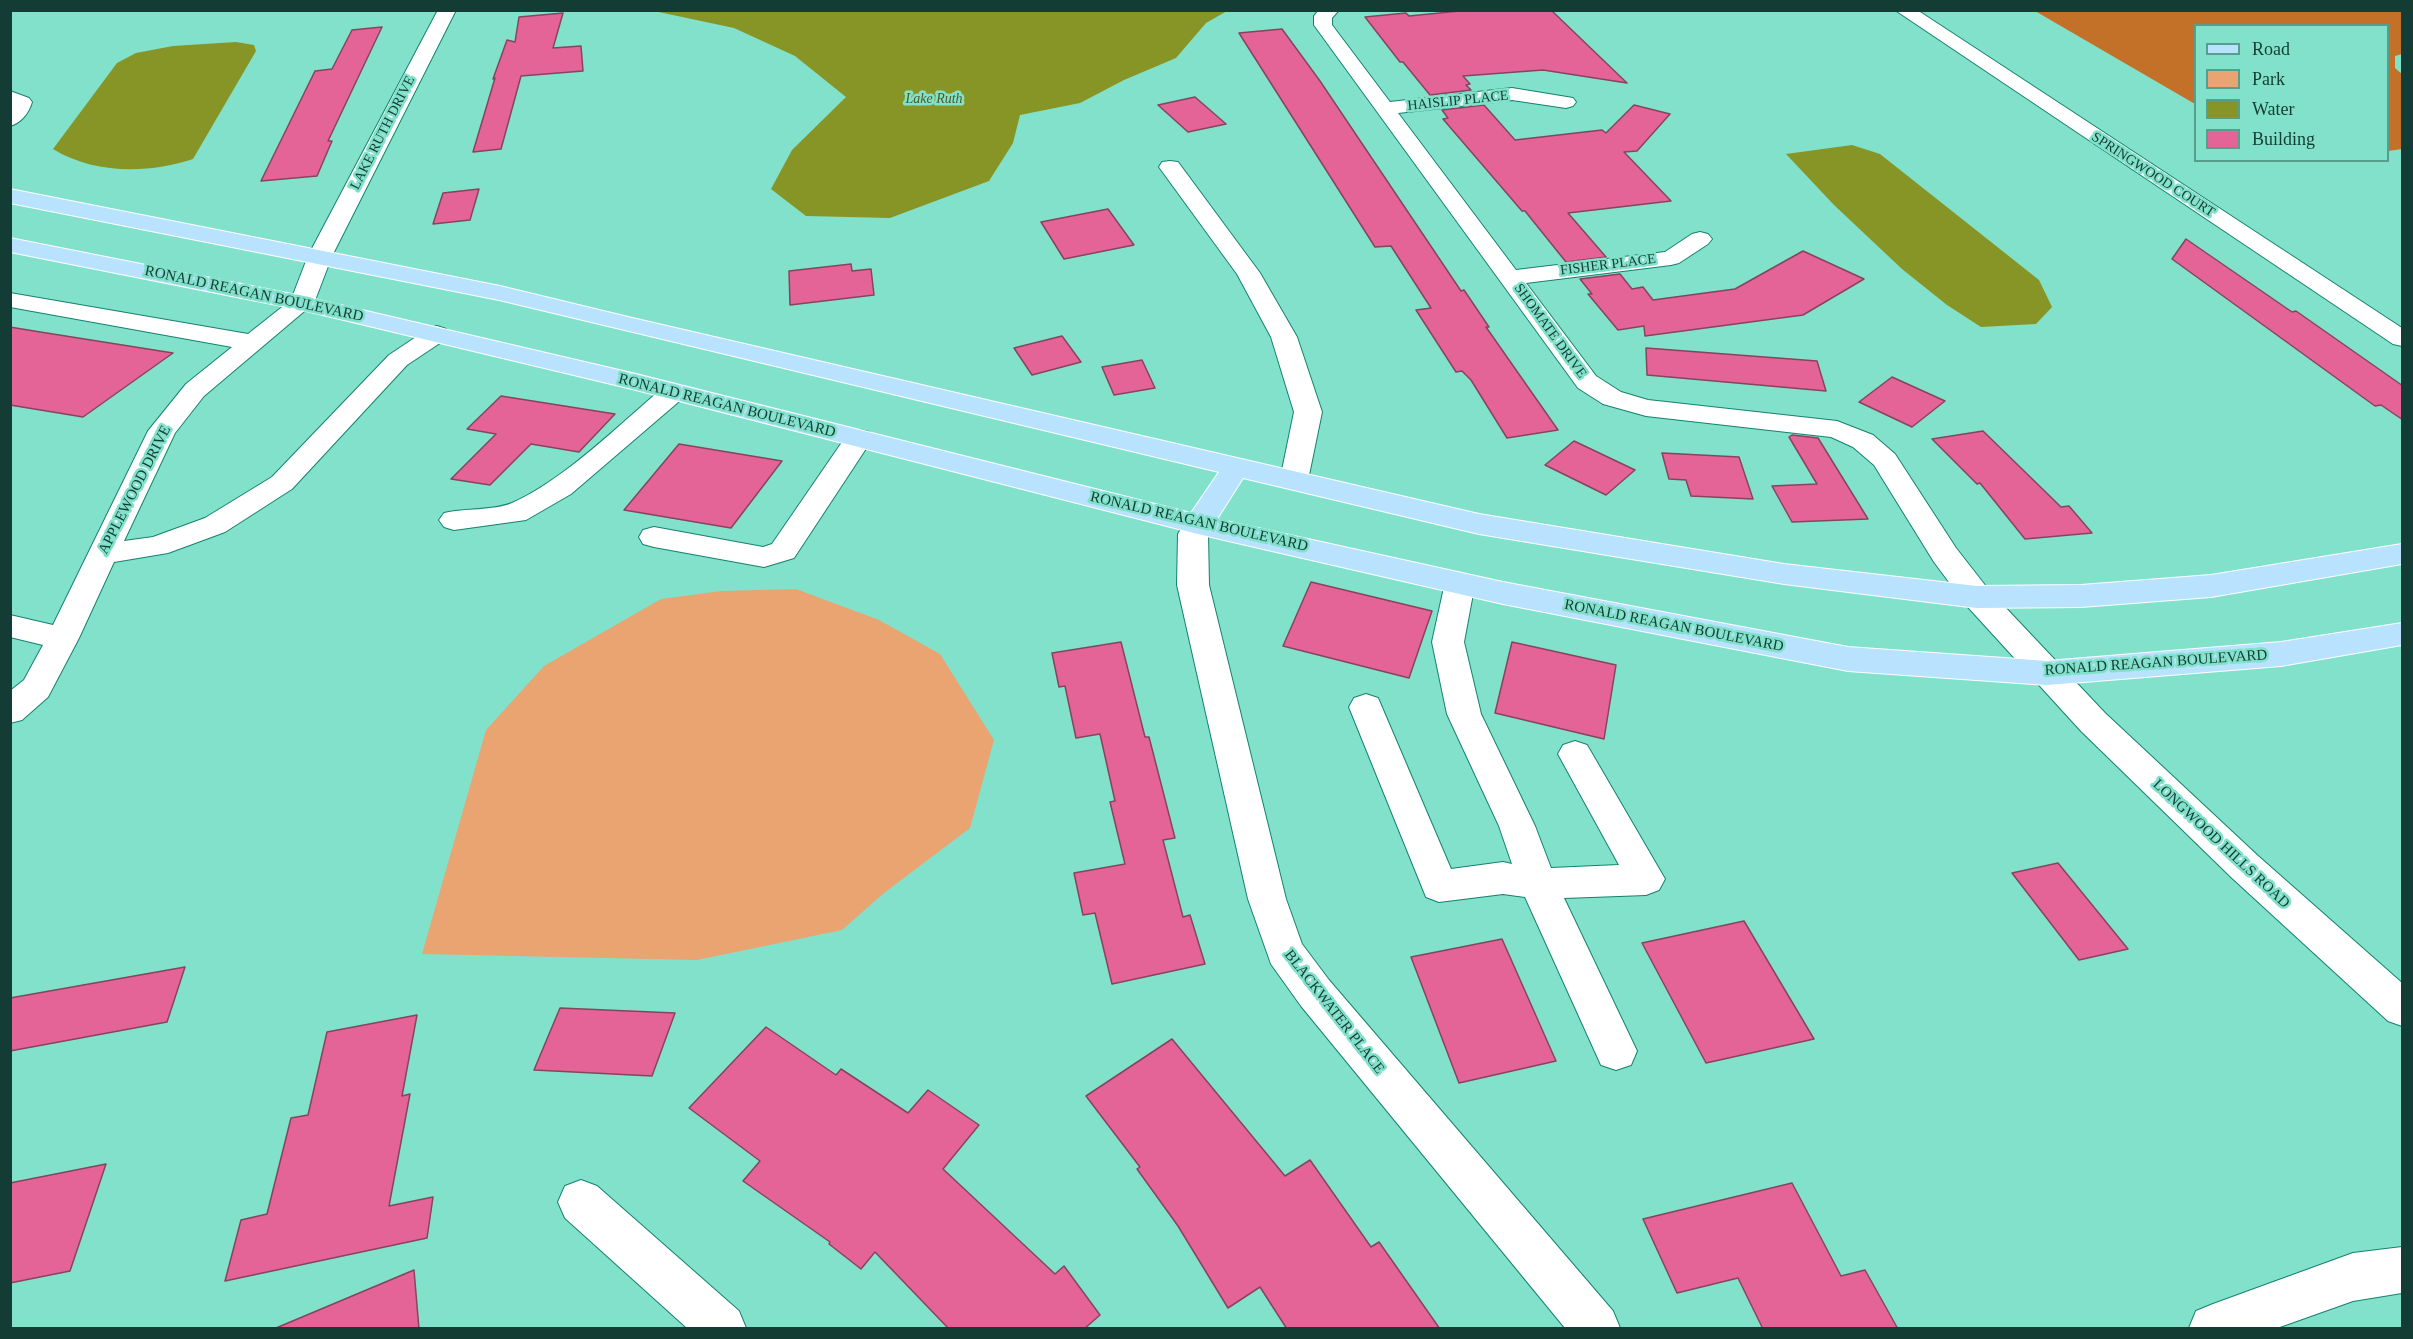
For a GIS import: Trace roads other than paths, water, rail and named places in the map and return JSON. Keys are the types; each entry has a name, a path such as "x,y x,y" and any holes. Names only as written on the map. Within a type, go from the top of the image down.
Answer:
{"main road":[{"path":"10,196 500,293 640,328 1479,524 1784,573 1977,597 2081,596 2211,586 2403,554"},
{"name":"RONALD REAGAN BOULEVARD","path":"10,245 302,303 437,334 1198,524 1460,583 1683,629 1848,659 2047,673 2282,654 2403,634"},
{"path":"1198,524 1237,466"}],"street":[{"name":"LAKE RUTH DRIVE","path":"302,303 320,256 447,10"},
{"name":"SHOMATE DRIVE","path":"1330,10 1323,16 1323,25 1587,382 1612,398 1646,408 1837,429 1863,441 1885,460 1945,555 1977,597 2047,673"},
{"name":"SPRINGWOOD COURT","path":"1904,10 2403,339"},
{"name":"HAISLIP PLACE","path":"1386,108 1512,94 1566,102"},
{"path":"10,97 22,102 20,109 10,120"},
{"path":"1170,167 1248,273 1284,337 1308,412 1294,480"},
{"name":"FISHER PLACE","path":"1511,278 1671,258 1700,239"},
{"path":"10,300 253,343"},
{"name":"APPLEWOOD DRIVE","path":"10,711 36,688 63,638 162,431 195,390 302,303"},
{"path":"103,554 157,546 215,525 282,483 398,360 437,334"},
{"path":"454,520 516,513 561,488 674,392"},
{"path":"654,537 764,556 783,551 859,438"},
{"name":"BLACKWATER PLACE","path":"1198,524 1192,534 1193,585 1266,899 1285,952 1315,993 1596,1329"},
{"path":"1460,583 1448,642 1464,714 1517,826 1538,884 1616,1051"},
{"path":"10,626 63,638"},
{"name":"LONGWOOD HILLS ROAD","path":"2047,673 2093,722 2244,866 2403,1008"},
{"path":"1366,707 1439,886 1503,878 1538,884 1647,879 1575,754"},
{"path":"581,1202 722,1329"},
{"path":"2213,1329 2353,1277 2403,1270"}],"water":[{"name":"Lake Ruth","path":"654,11 1227,11 1206,23 1176,58 1124,80 1080,103 1020,115 1013,143 989,181 890,218 806,216 771,189 792,150 846,97 795,56 734,28"},
{"path":"236,42 254,45 256,51 193,159 158,167 122,169 86,163 53,149 117,63 136,53 173,46"},
{"path":"1852,145 1880,154 2039,280 2052,307 2036,324 1981,327 1947,305 1902,269 1834,205 1786,154"}]}
